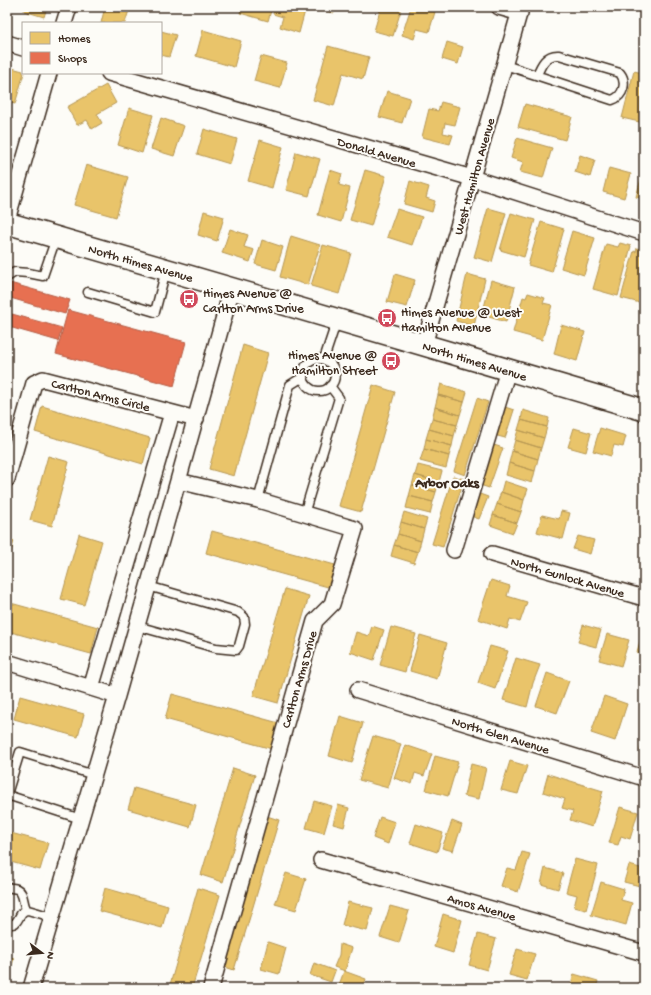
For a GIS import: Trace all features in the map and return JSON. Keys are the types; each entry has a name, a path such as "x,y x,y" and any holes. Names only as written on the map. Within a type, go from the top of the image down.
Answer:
{"street":[{"path":"64,22 69,7"},
{"path":"499,7 520,10"},
{"name":"West Hamilton Avenue","path":"424,345 520,10"},
{"path":"7,43 22,48"},
{"path":"7,222 49,74"},
{"name":"Donald Avenue","path":"112,74 472,178 644,233"},
{"name":"North Himes Avenue","path":"7,222 644,410"},
{"path":"31,988 117,696 232,288"},
{"path":"454,550 508,370"},
{"name":"Carlton Arms Circle","path":"7,479 34,383 43,379 196,419"},
{"path":"90,688 172,413"},
{"name":"Carlton Arms Drive","path":"178,481 258,500 355,529 332,604 315,621 211,988"},
{"name":"North Gunlock Avenue","path":"492,554 644,598"},
{"path":"7,662 117,696"},
{"name":"North Glen Avenue","path":"358,690 644,778"},
{"name":"Amos Avenue","path":"321,860 644,953"}],"lane":[{"path":"505,65 612,100 619,96 624,86 624,81 620,73 555,54 545,60 540,66 537,75"},
{"path":"7,277 16,272 44,276 56,237"},
{"path":"88,292 155,312 167,269"},
{"path":"324,359 337,319"},
{"path":"319,358 324,359 332,366 335,377 333,382 325,390 319,391 309,388 303,379 303,369 309,361 319,358"},
{"path":"258,500 290,385 303,379"},
{"path":"304,514 339,398 330,386"},
{"path":"137,626 216,648 236,650 239,646 245,624 244,617 238,612 148,586"},
{"path":"81,819 7,794 20,752 94,775"},
{"path":"7,887 19,890 22,893 25,908 27,910"},
{"path":"7,924 15,924 22,912 27,910 52,917"}],"building: Homes":[{"path":"25,7 47,7 44,17 24,11"},
{"path":"105,7 130,7 125,22 101,22"},
{"path":"242,7 272,7 268,21 240,13"},
{"path":"275,7 306,7 299,33 280,27 283,17 273,14"},
{"path":"312,7 336,7 334,13"},
{"path":"381,7 402,7 393,36 374,31"},
{"path":"411,7 419,7 435,12 429,32 417,29 414,39 402,35"},
{"path":"203,30 241,41 234,67 196,56"},
{"path":"162,31 176,35 169,57 162,55"},
{"path":"447,42 463,47 458,64 442,59"},
{"path":"328,46 369,57 363,79 343,73 334,106 313,100"},
{"path":"261,56 287,63 280,88 254,81"},
{"path":"8,67 22,71 22,74 24,74 15,104 7,102"},
{"path":"644,69 644,123 622,118 634,71 643,73"},
{"path":"106,85 116,103 97,114 102,123 92,129 87,120 77,125 67,107"},
{"path":"387,91 410,98 402,123 379,117"},
{"path":"441,102 460,107 455,125 445,123 443,133 453,135 450,144 422,137 429,109 438,111"},
{"path":"525,104 572,117 565,140 518,127"},
{"path":"129,108 153,115 142,153 118,145"},
{"path":"161,118 184,126 174,156 151,149"},
{"path":"204,129 237,139 230,164 197,154"},
{"path":"517,138 552,148 543,178 520,172 523,162 511,158"},
{"path":"260,140 283,147 272,188 248,181"},
{"path":"296,152 320,159 309,196 286,190"},
{"path":"580,155 595,160 590,177 575,172"},
{"path":"86,165 128,177 116,217 74,205"},
{"path":"609,168 631,174 624,198 603,192"},
{"path":"644,168 644,199 636,197"},
{"path":"330,170 342,174 339,185 350,188 341,222 318,215"},
{"path":"365,170 386,176 371,226 350,220"},
{"path":"410,181 429,187 426,198 435,201 432,212 404,204"},
{"path":"488,208 506,213 492,262 474,257"},
{"path":"397,209 422,217 412,245 387,237"},
{"path":"204,211 224,217 217,241 198,235"},
{"path":"511,213 535,220 524,257 500,250"},
{"path":"541,222 564,229 552,272 528,265"},
{"path":"230,229 248,235 244,247 254,250 250,262 222,253"},
{"path":"572,231 595,238 584,275 561,268"},
{"path":"291,236 320,245 308,285 280,277"},
{"path":"262,240 283,247 276,270 255,264"},
{"path":"620,243 631,246 618,296 593,289 606,244 618,247"},
{"path":"323,245 351,253 339,294 311,286"},
{"path":"637,248 644,250 644,304 621,298 634,251 636,252"},
{"path":"395,274 415,280 407,307 387,302"},
{"path":"467,274 485,279 474,326 456,321"},
{"path":"491,280 515,287 506,322 482,315"},
{"path":"528,293 545,298 543,303 552,305 542,340 513,332 523,297 526,298"},
{"path":"561,325 585,332 577,361 554,354"},
{"path":"243,345 268,353 234,476 209,469"},
{"path":"441,384 467,392 464,402 438,395"},
{"path":"373,385 395,392 361,512 339,506"},
{"path":"438,395 464,402 460,415 435,407"},
{"path":"477,398 488,402 465,475 454,471"},
{"path":"42,406 150,438 143,464 35,432"},
{"path":"502,406 514,410 505,438 494,435"},
{"path":"435,407 460,415 457,425 432,419"},
{"path":"523,410 549,418 547,427 521,420"},
{"path":"432,419 457,425 454,436 429,429"},
{"path":"521,420 547,427 544,438 518,430"},
{"path":"574,428 591,433 586,452 568,447"},
{"path":"600,428 626,436 623,447 614,445 611,456 593,451"},
{"path":"429,429 454,436 452,446 426,439"},
{"path":"518,430 544,438 541,448 515,440"},
{"path":"426,439 452,446 449,456 424,449"},
{"path":"515,440 541,448 538,459 512,451"},
{"path":"491,444 503,448 489,488 477,484"},
{"path":"424,449 449,456 446,468 420,461"},
{"path":"512,451 538,459 535,471 509,463"},
{"path":"48,456 69,462 52,526 30,520"},
{"path":"509,463 535,471 532,483 506,475"},
{"path":"418,465 442,471 439,482 415,475"},
{"path":"415,475 439,482 436,492 412,485"},
{"path":"453,476 464,479 443,547 432,544"},
{"path":"504,481 528,489 524,500 501,492"},
{"path":"412,485 436,492 433,502 409,496"},
{"path":"501,492 524,500 521,512 497,504"},
{"path":"477,493 488,497 479,519 468,515"},
{"path":"409,496 433,502 430,514 406,508"},
{"path":"497,504 521,512 517,523 493,515"},
{"path":"561,511 570,513 563,539 537,532 542,515 559,519"},
{"path":"404,512 427,519 424,529 401,522"},
{"path":"493,515 517,523 513,533 490,525"},
{"path":"401,522 424,529 421,541 398,534"},
{"path":"212,531 335,565 328,587 206,553"},
{"path":"79,534 102,541 84,605 61,599"},
{"path":"398,534 421,541 418,552 394,545"},
{"path":"578,536 594,540 590,554 573,549"},
{"path":"7,539 14,541 7,565"},
{"path":"394,545 418,552 414,563 391,556"},
{"path":"491,580 510,586 507,596 527,602 520,622 510,619 507,629 478,619"},
{"path":"285,589 309,596 278,703 253,696"},
{"path":"7,602 98,627 91,654 7,631"},
{"path":"583,625 601,630 596,647 578,642"},
{"path":"372,626 384,630 374,660 350,652 356,632 369,636"},
{"path":"391,627 416,634 405,672 380,665"},
{"path":"607,634 629,640 621,666 599,660"},
{"path":"642,634 644,635 644,654 637,652"},
{"path":"420,635 447,643 437,679 410,671"},
{"path":"490,646 508,651 495,689 478,683"},
{"path":"516,658 540,665 533,683 527,707 503,700"},
{"path":"547,673 569,681 557,713 536,706"},
{"path":"172,694 279,723 272,749 165,719"},
{"path":"20,696 84,714 78,737 14,719"},
{"path":"604,696 627,704 615,741 591,733"},
{"path":"340,716 363,723 352,763 329,756"},
{"path":"373,736 401,744 388,788 359,780"},
{"path":"644,737 644,752 640,751"},
{"path":"405,745 432,754 424,776 415,773 412,784 394,778"},
{"path":"435,756 458,762 448,796 426,790"},
{"path":"510,761 527,766 518,794 501,790"},
{"path":"471,764 486,768 479,799 464,796"},
{"path":"233,768 255,775 223,882 201,875"},
{"path":"548,774 603,791 592,827 570,820 573,811 562,808 565,799 543,792"},
{"path":"134,788 196,805 190,827 128,809"},
{"path":"314,801 332,806 324,833 306,828"},
{"path":"338,805 349,808 344,827 333,824"},
{"path":"620,807 638,812 630,839 621,836 618,845 609,843"},
{"path":"267,816 279,820 234,970 222,966"},
{"path":"380,817 395,822 388,844 373,838"},
{"path":"452,821 462,825 453,851 442,848"},
{"path":"416,824 443,833 437,852 410,843"},
{"path":"7,832 48,843 40,870 7,861"},
{"path":"522,852 530,854 518,892 501,886 507,868 516,870"},
{"path":"575,859 598,865 586,910 574,907 577,895 566,892"},
{"path":"629,865 644,869 644,887 624,882"},
{"path":"545,868 563,873 558,889 541,884"},
{"path":"286,873 306,879 296,910 275,904"},
{"path":"601,882 624,889 621,900 632,903 626,925 591,915"},
{"path":"105,888 168,906 162,928 99,911"},
{"path":"198,888 220,895 192,988 169,988"},
{"path":"348,902 373,908 367,931 342,925"},
{"path":"390,906 409,911 399,943 380,937"},
{"path":"443,914 462,920 453,953 434,947"},
{"path":"478,934 496,939 487,970 469,965"},
{"path":"268,942 286,948 279,974 261,969"},
{"path":"340,944 352,948 345,971 334,967 339,955"},
{"path":"517,949 535,954 527,980 509,975"},
{"path":"7,956 14,958 7,982"},
{"path":"314,963 335,971 331,982 310,975"},
{"path":"344,971 366,979 363,988 338,988"},
{"path":"574,974 598,981 596,988 570,988"},
{"path":"641,980 644,981 644,988 639,988"}],"building: Shops":[{"path":"10,283 70,300 65,314 7,297"},
{"path":"68,310 186,342 174,386 56,354"},
{"path":"12,314 62,328 58,341 9,327"}],"place":[{"name":"Himes Avenue @ Carlton Arms Drive","path":"189,299"},
{"name":"Himes Avenue @ West Hamilton Avenue","path":"387,318"},
{"name":"Himes Avenue @ Hamilton Street","path":"391,361"}],"district":[{"name":"Arbor Oaks","path":"447,482"}]}
